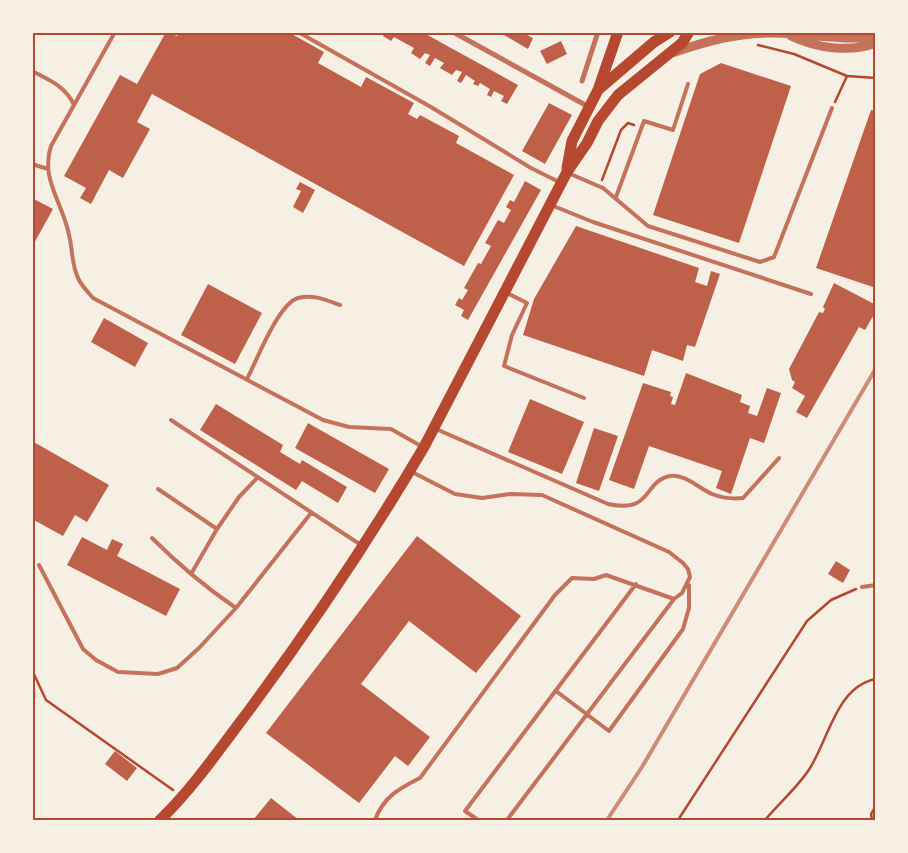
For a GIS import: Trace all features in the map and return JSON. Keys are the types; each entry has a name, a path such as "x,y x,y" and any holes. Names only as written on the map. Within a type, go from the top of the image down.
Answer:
{"main road":[{"path":"566,172 572,140 598,90 618,32"},
{"path":"598,90 647,47 670,32"},
{"path":"590,107 600,108 618,95 670,54 682,43 689,32"},
{"path":"160,820 198,777 289,657 410,471 424,448 551,205 566,172 587,143 598,121 618,95"}],"street":[{"path":"453,32 590,107"},
{"path":"582,81 598,32"},
{"path":"786,33 809,44 825,47 847,47 876,43"},
{"path":"670,54 718,38 740,34 786,33 876,37"}],"lane":[{"path":"115,32 51,146 46,160 50,182 70,235 72,264 79,282 93,298 323,420 349,428 391,429 424,448"},
{"path":"298,32 431,107 531,168 561,183"},
{"path":"32,70 61,86 70,96 74,106"},
{"path":"616,197 644,121 673,130 688,84"},
{"path":"566,172 603,188 616,197 648,226 760,262 774,257 832,108"},
{"path":"32,164 48,169"},
{"path":"551,205 593,222 811,294"},
{"path":"505,292 527,303 512,335 504,366 584,398"},
{"path":"247,379 283,308 298,298 312,297 319,297 340,305"},
{"path":"170,420 362,546"},
{"path":"434,428 608,504 625,507 637,503 661,480 672,476 683,478 713,495 732,499 743,498 779,458"},
{"path":"410,471 455,494 482,498 510,494 542,495 670,552 688,569 690,577 689,608 683,629 609,731 556,691"},
{"path":"191,574 217,529 240,497 258,477"},
{"path":"158,489 217,529"},
{"path":"39,565 83,649 96,660 118,672 158,674 177,668 199,648 236,608 311,513"},
{"path":"152,538 191,574 236,608"},
{"path":"375,820 388,798 398,788 420,778 555,595 572,578 594,579 606,575 674,599"},
{"path":"507,820 674,599 682,593 690,577"},
{"path":"478,820 465,811 636,584"},
{"path":"862,587 876,585"}],"path":[{"path":"752,44 794,54 847,76 876,78"},
{"path":"832,108 847,76"},
{"path":"678,820 806,621 830,600 862,587"},
{"path":"32,670 46,700 175,791 170,796"},
{"path":"765,820 810,768 849,691 864,681 876,679"},
{"path":"872,820 871,814 876,806"}],"building":[{"path":"166,32 177,36 179,32 288,32 324,52 318,63 361,87 366,77 414,103 408,114 417,119 420,115 459,136 456,143 514,175 464,266 152,94 137,122 150,129 123,178 109,170 91,204 80,198 86,188 64,176 120,75 137,84"},
{"path":"385,32 422,32 518,85 507,104 501,101 504,96 494,91 491,97 487,95 490,89 480,83 478,86 473,84 475,81 466,75 461,83 457,81 462,72 456,70 452,75 440,68 444,63 435,58 430,66 425,63 430,55 425,53 420,59 411,53 414,48 394,37 391,41 383,36"},
{"path":"499,32 528,32 527,35 533,38 528,49"},
{"path":"561,41 567,54 547,64 540,51"},
{"path":"721,63 791,86 739,243 653,215 700,74"},
{"path":"549,103 572,115 545,164 522,151"},
{"path":"871,110 876,111 876,288 816,268"},
{"path":"525,181 541,190 468,320 461,316 464,310 455,305 459,298 462,300 468,290 464,288 478,263 481,264 491,246 485,243 498,220 504,223 511,210 506,207 510,200 514,202"},
{"path":"300,182 315,190 303,213 293,207 301,191 296,189"},
{"path":"32,198 53,209 32,247"},
{"path":"576,226 699,268 695,282 707,286 711,271 720,274 695,347 687,345 683,361 652,350 644,376 523,335 534,299"},
{"path":"834,283 876,305 876,311 865,330 859,327 807,418 796,412 805,396 792,388 795,382 792,380 789,369 819,312 823,313 825,309 823,307"},
{"path":"208,284 262,313 235,364 181,335"},
{"path":"104,318 148,343 135,367 91,342"},
{"path":"686,373 742,395 740,402 750,406 748,413 757,416 767,388 781,393 764,443 750,438 731,494 716,488 722,471 649,446 634,489 609,480 643,383 671,392 670,396 673,397 671,404 675,405"},
{"path":"530,399 584,422 562,474 508,452"},
{"path":"216,404 283,445 280,452 300,464 302,460 347,487 338,503 302,481 296,490 200,430"},
{"path":"308,423 389,469 375,493 295,448"},
{"path":"594,428 618,436 599,491 576,483"},
{"path":"32,441 109,485 87,522 75,515 63,536 32,519 32,487 35,483 32,481"},
{"path":"417,536 521,616 476,673 409,621 361,684 430,737 408,766 395,756 359,803 266,733"},
{"path":"82,537 107,550 112,539 123,544 117,556 180,589 166,616 67,565"},
{"path":"836,561 850,570 843,583 828,574"},
{"path":"115,751 137,768 127,781 105,764"},
{"path":"271,798 299,820 253,820"}],"waterway":[{"path":"32,689 35,696"}],"railway":[{"path":"607,820 642,767 876,368"}]}
